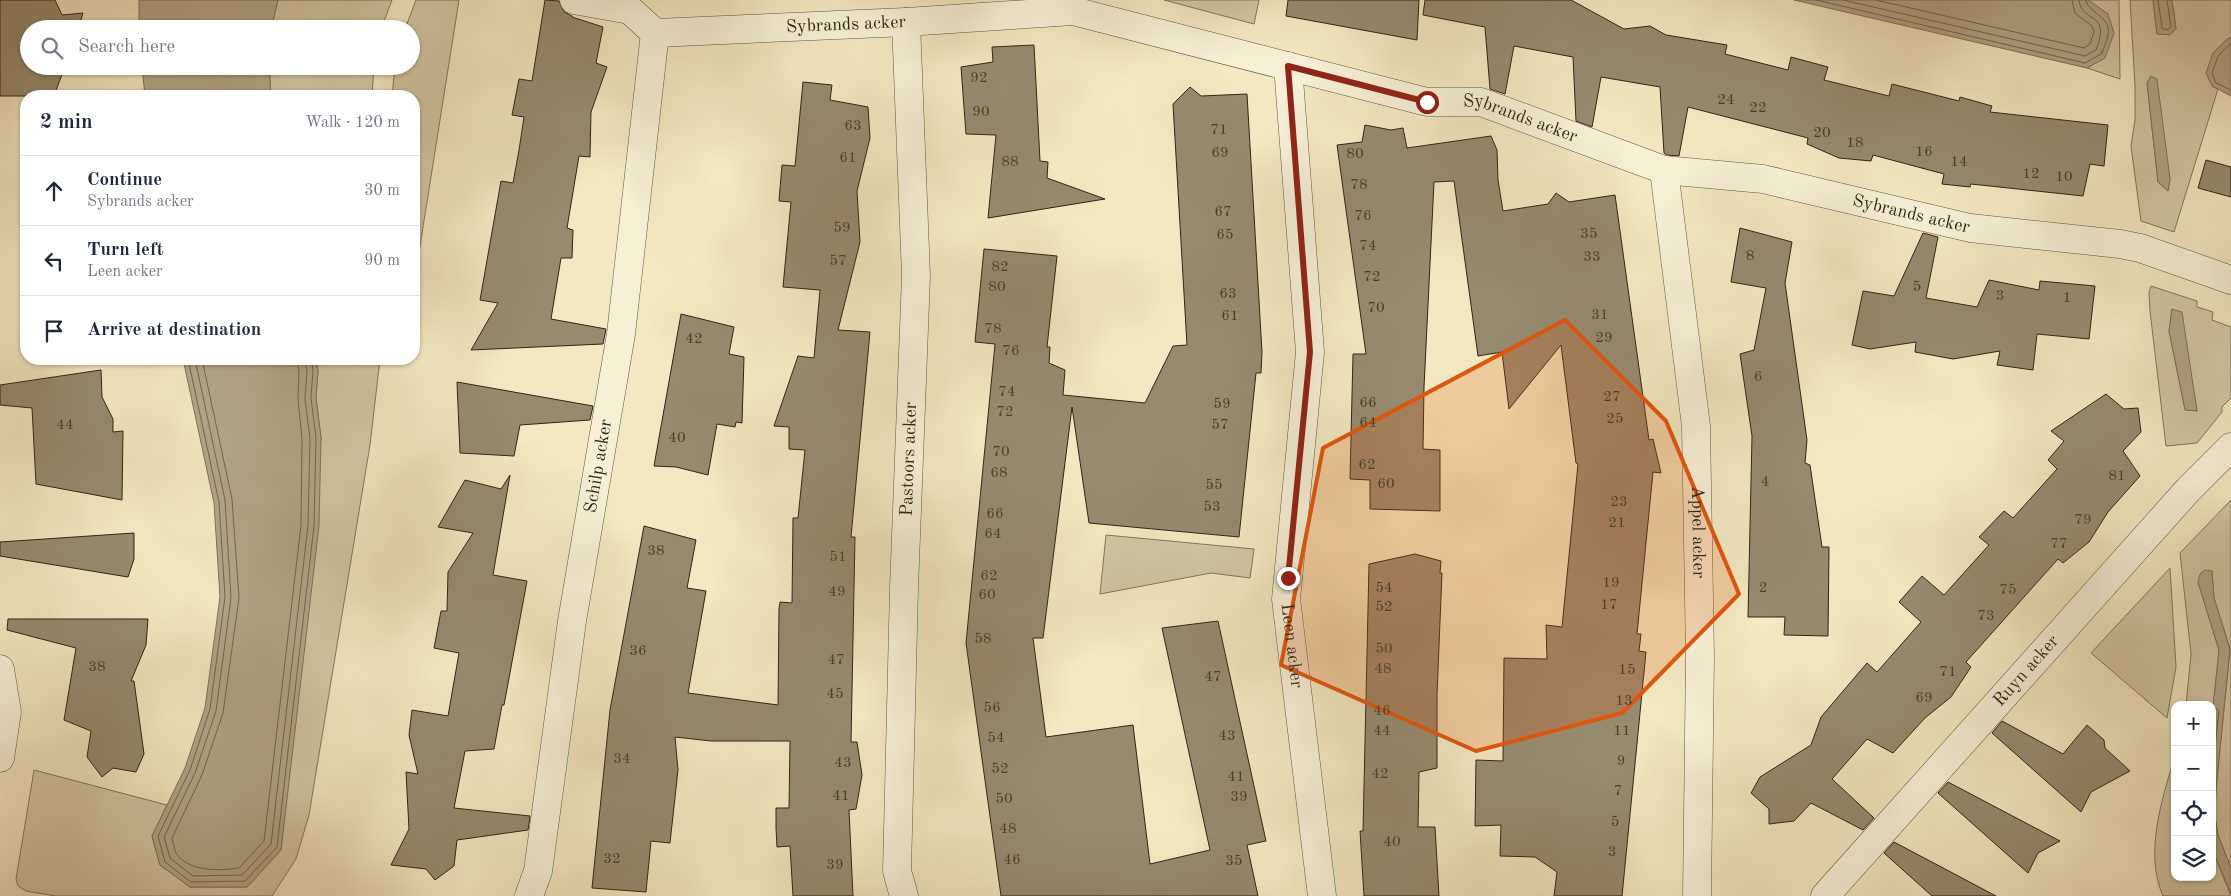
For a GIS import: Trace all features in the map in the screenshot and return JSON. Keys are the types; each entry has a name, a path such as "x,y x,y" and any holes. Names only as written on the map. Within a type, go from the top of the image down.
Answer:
{"street":[{"path":"574,0 630,10 655,34"},
{"name":"Sybrands acker","path":"655,34 906,22 1073,11 1427,102 1481,102 1664,170 1763,179 1970,228 2120,244 2140,248 2231,280"},
{"name":"Pastoors acker","path":"904,896 897,871 904,588 916,276 906,22"},
{"name":"Schilp acker","path":"529,896 538,872 572,621 620,334 655,34"},
{"name":"Leen acker","path":"1288,66 1310,352 1286,600 1322,896"},
{"name":"Appel acker","path":"1664,170 1696,426 1700,656 1697,896"},
{"name":"Ruyn acker","path":"1825,896 2188,490 2231,447"},
{"path":"0,669 7,712 0,758"}],"highlighted area":[{"path":"1565,320 1666,421 1739,594 1622,713 1476,751 1281,665 1323,448"}],"shaded area":[{"path":"278,0 392,0 384,20 273,20"},
{"path":"416,0 459,0 420,246 420,90 393,90 394,75 420,75 420,20 408,20"},
{"path":"1164,0 1259,0 1254,24"},
{"path":"2088,0 2119,0 2120,79 2087,68 2105,57 2108,14"},
{"path":"2130,0 2153,0 2157,34 2176,29 2172,0 2231,0 2231,39 2228,38 2212,86 2218,89 2174,232 2141,221 2131,146 2135,120","holes":["2151,76 2170,179 2168,191 2158,182 2147,83"]},
{"path":"270,75 373,75 372,90 271,90"},
{"path":"2151,286 2197,301 2197,307 2213,312 2212,320 2231,327 2231,398 2222,407 2222,412 2197,443 2166,446 2149,292","holes":["2172,309 2190,369 2197,411 2185,409 2169,331"]},
{"path":"317,365 379,365 370,445 309,815 296,859 272,896 55,896 26,891 18,886 16,879 34,770 167,805 152,836 160,865 190,887 247,887 281,850 321,438 316,398"},
{"path":"2231,500 2231,868 2218,835 2216,823 2216,789 2230,649 2214,598 2212,571 2198,582 2219,650 2214,701 2186,701 2191,654 2180,553"},
{"path":"1106,535 1254,549 1250,578 1211,573 1100,594"},
{"path":"2170,568 2176,667 2167,718 2091,653"},
{"path":"2171,770 2171,881 2216,881 2216,859 2231,896 2163,896 2155,862 2155,844 2160,808"}],"water":[{"path":"139,0 278,0 273,20 139,20"},
{"path":"1794,0 2088,0 2108,14 2114,33 2105,58 2087,68"},
{"path":"2153,0 2172,0 2176,29 2170,35 2157,34"},
{"path":"2228,38 2231,39 2231,96 2212,86 2206,73 2213,53"},
{"path":"143,75 270,75 271,90 144,90"},
{"path":"2151,76 2157,79 2170,179 2168,191 2158,182 2147,83"},
{"path":"2172,309 2182,312 2197,411 2185,410 2169,331"},
{"path":"184,365 317,365 316,398 321,438 319,526 281,850 247,887 190,887 160,865 152,836 185,768 205,708 220,597 214,503"},
{"path":"2205,570 2212,571 2214,598 2230,649 2216,789 2216,701 2214,701 2219,650 2198,582 2200,574"},
{"path":"2216,823 2218,835 2231,868 2231,894 2216,858"}],"building":[{"path":"0,0 55,0 62,15 83,13 81,20 20,20 20,75 62,75 56,90 20,90 20,96 0,96"},
{"path":"545,0 559,1 564,12 572,17 603,27 596,63 607,67 591,112 590,157 579,156 567,228 573,230 572,258 561,258 551,319 606,329 603,344 471,350 498,303 480,300 501,181 513,183 519,150 524,117 512,115 519,79 532,81"},
{"path":"1288,0 1419,0 1417,40 1286,16"},
{"path":"1425,0 1571,0 1624,29 1650,26 1666,35 1727,45 1725,54 1788,70 1791,57 1828,67 1824,80 1889,96 1892,84 1959,101 1960,97 1992,106 1990,112 2108,125 2104,166 2090,164 2083,196 1971,184 1970,187 1942,184 1944,174 1873,155 1871,161 1839,158 1807,144 1808,138 1688,107 1679,156 1667,155 1664,153 1660,87 1601,77 1592,127 1576,121 1573,57 1514,46 1505,94 1490,89 1485,27 1423,15"},
{"path":"1034,45 1040,161 1048,162 1047,178 1105,199 988,218 996,135 966,134 961,67 993,62 992,47"},
{"path":"803,82 832,85 830,100 868,107 870,138 857,191 860,242 838,330 870,332 851,537 855,537 851,742 857,742 862,775 856,809 849,810 853,896 793,896 790,846 777,847 776,828 776,808 789,808 790,741 711,741 675,737 678,770 670,843 651,841 646,892 592,888 610,710 644,526 696,540 687,588 706,591 688,693 778,705 779,609 780,602 792,603 793,518 798,518 805,450 789,449 789,427 774,426 798,356 814,358 820,290 783,287 791,202 779,201 782,165 795,166"},
{"path":"1190,87 1201,96 1247,94 1262,352 1261,373 1256,373 1239,537 1089,523 1072,407 1043,638 1033,638 1046,737 1133,725 1150,864 1210,850 1162,628 1218,621 1266,841 1247,845 1258,896 1001,896 966,643 995,344 975,342 984,249 1057,256 1047,347 1050,347 1049,363 1065,370 1063,395 1145,403 1173,346 1187,345 1173,104"},
{"path":"1365,125 1391,130 1403,128 1407,148 1491,136 1497,150 1498,180 1503,211 1548,204 1556,193 1569,202 1615,195 1649,440 1653,439 1661,473 1653,472 1637,634 1641,634 1639,651 1646,652 1622,896 1554,896 1557,872 1535,857 1500,856 1501,825 1475,826 1476,760 1503,761 1504,658 1547,659 1546,625 1562,627 1578,464 1576,463 1561,345 1509,409 1502,352 1478,356 1454,181 1434,182 1424,387 1423,449 1440,450 1440,511 1370,509 1370,480 1350,479 1353,354 1366,354 1337,145 1362,142"},
{"path":"2206,160 2231,167 2231,197 2198,188"},
{"path":"1740,228 1792,242 1785,283 1807,440 1805,463 1810,465 1822,547 1829,547 1828,636 1784,635 1785,617 1748,617 1752,436 1740,354 1754,350 1766,288 1731,282"},
{"path":"1923,233 1938,237 1926,298 1977,307 1989,280 2039,290 2040,281 2095,286 2089,339 2037,334 2033,370 1997,365 2000,351 1953,359 1915,352 1916,342 1870,349 1852,345 1863,291 1894,296"},
{"path":"681,314 734,327 729,354 744,357 742,423 736,422 735,427 717,424 708,475 676,467 654,466"},
{"path":"101,370 102,397 113,419 113,432 123,431 122,500 36,484 32,408 0,405 0,385"},
{"path":"457,382 593,406 590,420 520,425 514,456 460,453"},
{"path":"2106,394 2124,409 2138,408 2141,432 2123,451 2140,476 2108,512 2089,542 2063,563 2058,559 1966,662 1971,667 1951,697 1925,718 1893,753 1867,739 1832,779 1874,818 1863,830 1811,803 1794,821 1769,824 1769,809 1751,793 1760,777 1811,745 1821,717 1867,663 1877,672 1921,622 1899,602 1922,576 1944,595 1989,545 1979,537 2004,511 2013,518 2057,469 2048,460 2064,441 2051,431"},
{"path":"510,475 493,575 527,581 494,749 465,751 454,808 530,816 528,830 457,840 454,866 435,880 426,869 391,865 409,829 406,772 418,774 409,735 412,710 448,716 459,653 434,648 441,611 447,611 448,572 473,533 438,527 465,480 501,489"},
{"path":"134,533 134,559 128,577 0,556 0,542"},
{"path":"1415,554 1441,561 1440,573 1442,573 1437,695 1437,768 1419,772 1418,827 1435,827 1439,896 1364,896 1360,831 1363,831 1369,564"},
{"path":"8,619 148,619 146,645 131,681 134,681 144,754 136,772 113,768 102,777 87,757 91,731 64,720 76,648 7,630"},
{"path":"2002,721 2063,754 2087,725 2104,740 2105,748 2130,771 2091,792 2081,812 1992,733"},
{"path":"1948,782 2060,841 2038,853 2028,873 1938,793"},
{"path":"1894,842 1996,896 1932,896 1884,853"}],"route":[{"path":"1288,578 1310,352 1288,66 1427,102"}]}
